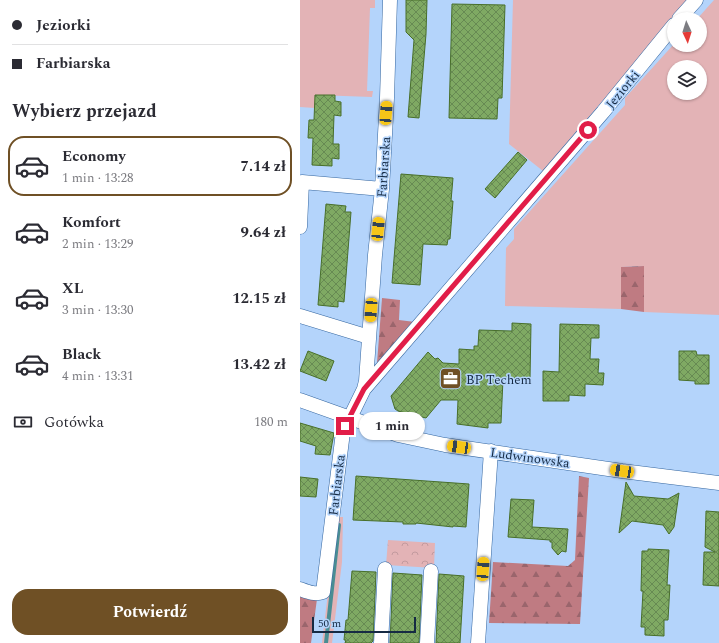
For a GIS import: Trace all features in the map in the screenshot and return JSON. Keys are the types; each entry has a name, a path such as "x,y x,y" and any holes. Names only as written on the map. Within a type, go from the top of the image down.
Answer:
{"street":[{"name":"Farbiarska","path":"300,589 318,594 323,592 343,432 348,418 364,389 382,189 390,0"},
{"path":"685,12 696,0"},
{"name":"Jeziorki","path":"364,389 603,112 667,34"},
{"path":"300,227 301,180 382,189"},
{"path":"300,316 369,337"},
{"name":"Ludwinowska","path":"300,400 398,435 445,445 622,471 719,483"},
{"path":"478,643 491,451"},
{"path":"381,643 385,569"},
{"path":"427,643 431,571"}],"green space":[{"path":"300,0 375,0 375,8 370,8 367,91 373,91 372,97 316,95 315,108 300,107"},
{"path":"513,0 688,0 678,12 667,12 667,25 543,171 509,144"},
{"path":"714,0 719,0 719,315 644,312 644,266 621,267 621,309 505,306 506,248 514,239 514,229 625,105 625,98 667,52 707,52 707,12 703,12"},
{"path":"644,266 644,312 621,309 621,267"},
{"path":"382,298 400,300 399,320 415,322 380,363 377,363"},
{"path":"579,476 589,478 580,624 489,623 493,562 568,566 575,560"},
{"path":"337,517 343,517 342,562 332,643 322,643"},
{"path":"388,540 435,543 434,568 386,565"},
{"path":"300,594 317,599 311,643 300,643"}],"building":[{"path":"406,0 427,0 426,34 419,118 408,117 414,40 406,32"},
{"path":"452,4 505,5 502,98 498,98 497,119 449,118"},
{"path":"315,95 335,95 335,101 341,102 341,116 334,115 333,144 339,144 339,159 332,158 332,166 312,165 313,138 308,138 309,120 314,120"},
{"path":"518,152 527,160 495,198 485,189"},
{"path":"401,174 453,178 450,239 448,239 447,245 423,244 420,285 392,283"},
{"path":"326,204 346,206 345,212 351,212 344,302 338,301 338,307 318,305"},
{"path":"512,323 531,324 530,379 503,379 501,423 488,423 488,428 457,424 458,400 441,400 426,418 395,409 391,396 428,352 435,359 438,358 443,363 459,364 459,349 474,350 474,346 478,346 479,330 512,331"},
{"path":"560,324 599,325 599,338 591,338 590,359 599,359 598,373 604,373 603,385 585,384 585,396 569,395 569,401 543,401 543,371 559,372"},
{"path":"308,351 334,361 326,381 300,371"},
{"path":"679,351 696,351 697,355 709,355 709,384 695,384 695,381 679,380"},
{"path":"300,423 334,433 330,455 315,454 316,446 300,441"},
{"path":"356,476 469,484 466,527 353,520"},
{"path":"300,477 318,479 316,497 300,496"},
{"path":"626,482 634,496 668,499 679,493 674,527 669,534 663,525 632,521 619,533"},
{"path":"511,499 534,500 532,527 568,529 566,552 562,551 558,555 552,548 552,542 550,542 550,540 508,537"},
{"path":"706,511 719,512 719,586 703,585 704,552 715,552 705,547"},
{"path":"648,549 669,550 667,585 670,585 668,620 664,620 664,636 645,635 645,627 641,627 643,591 641,591 642,551 648,551"},
{"path":"352,571 376,572 373,641 371,643 345,643 346,640 344,640 346,620 348,620"},
{"path":"393,573 422,575 419,643 390,643"},
{"path":"439,574 464,576 460,643 436,643"}],"waterway":[{"path":"326,643 339,525"}],"place":[{"name":"BP Techem","path":"450,379"}],"route":[{"path":"345,426 364,389 588,130"}]}
